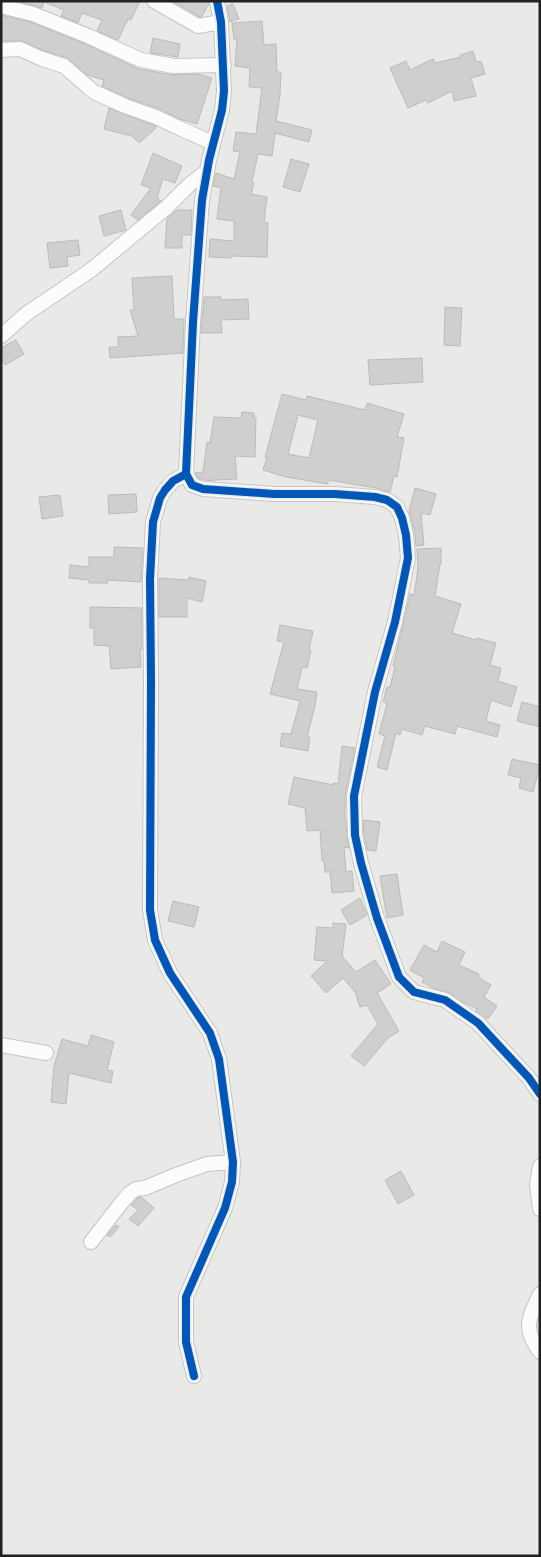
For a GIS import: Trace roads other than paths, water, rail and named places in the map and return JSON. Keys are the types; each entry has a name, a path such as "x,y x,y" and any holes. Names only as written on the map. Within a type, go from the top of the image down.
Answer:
{"street":[{"path":"154,1 198,26 222,22"},
{"path":"217,1 222,22 224,91 222,110 207,170 202,200 193,322 186,474 192,485 203,489 274,494 335,494 375,497 387,500 397,507 406,535 408,558 395,622 375,692 354,796 355,836 361,863 377,918 399,977 414,992 445,1000 478,1023 529,1078 540,1094"},
{"path":"1,6 33,14 142,60 174,66 224,65"},
{"path":"1,50 20,48 42,59 64,66 94,92 214,143"},
{"path":"1,336 26,314 91,270 167,207 207,170"},
{"path":"186,474 173,481 160,498 153,522 150,579 152,680 150,910 155,940 170,973 210,1033 219,1059 233,1162 232,1182 225,1208 186,1297 186,1342 194,1376"},
{"path":"1,1045 46,1053"},
{"path":"92,1242 130,1192 207,1164 233,1162"},
{"path":"540,1166 537,1184 540,1208"},
{"path":"540,1294 529,1324 531,1340 540,1352"}]}
